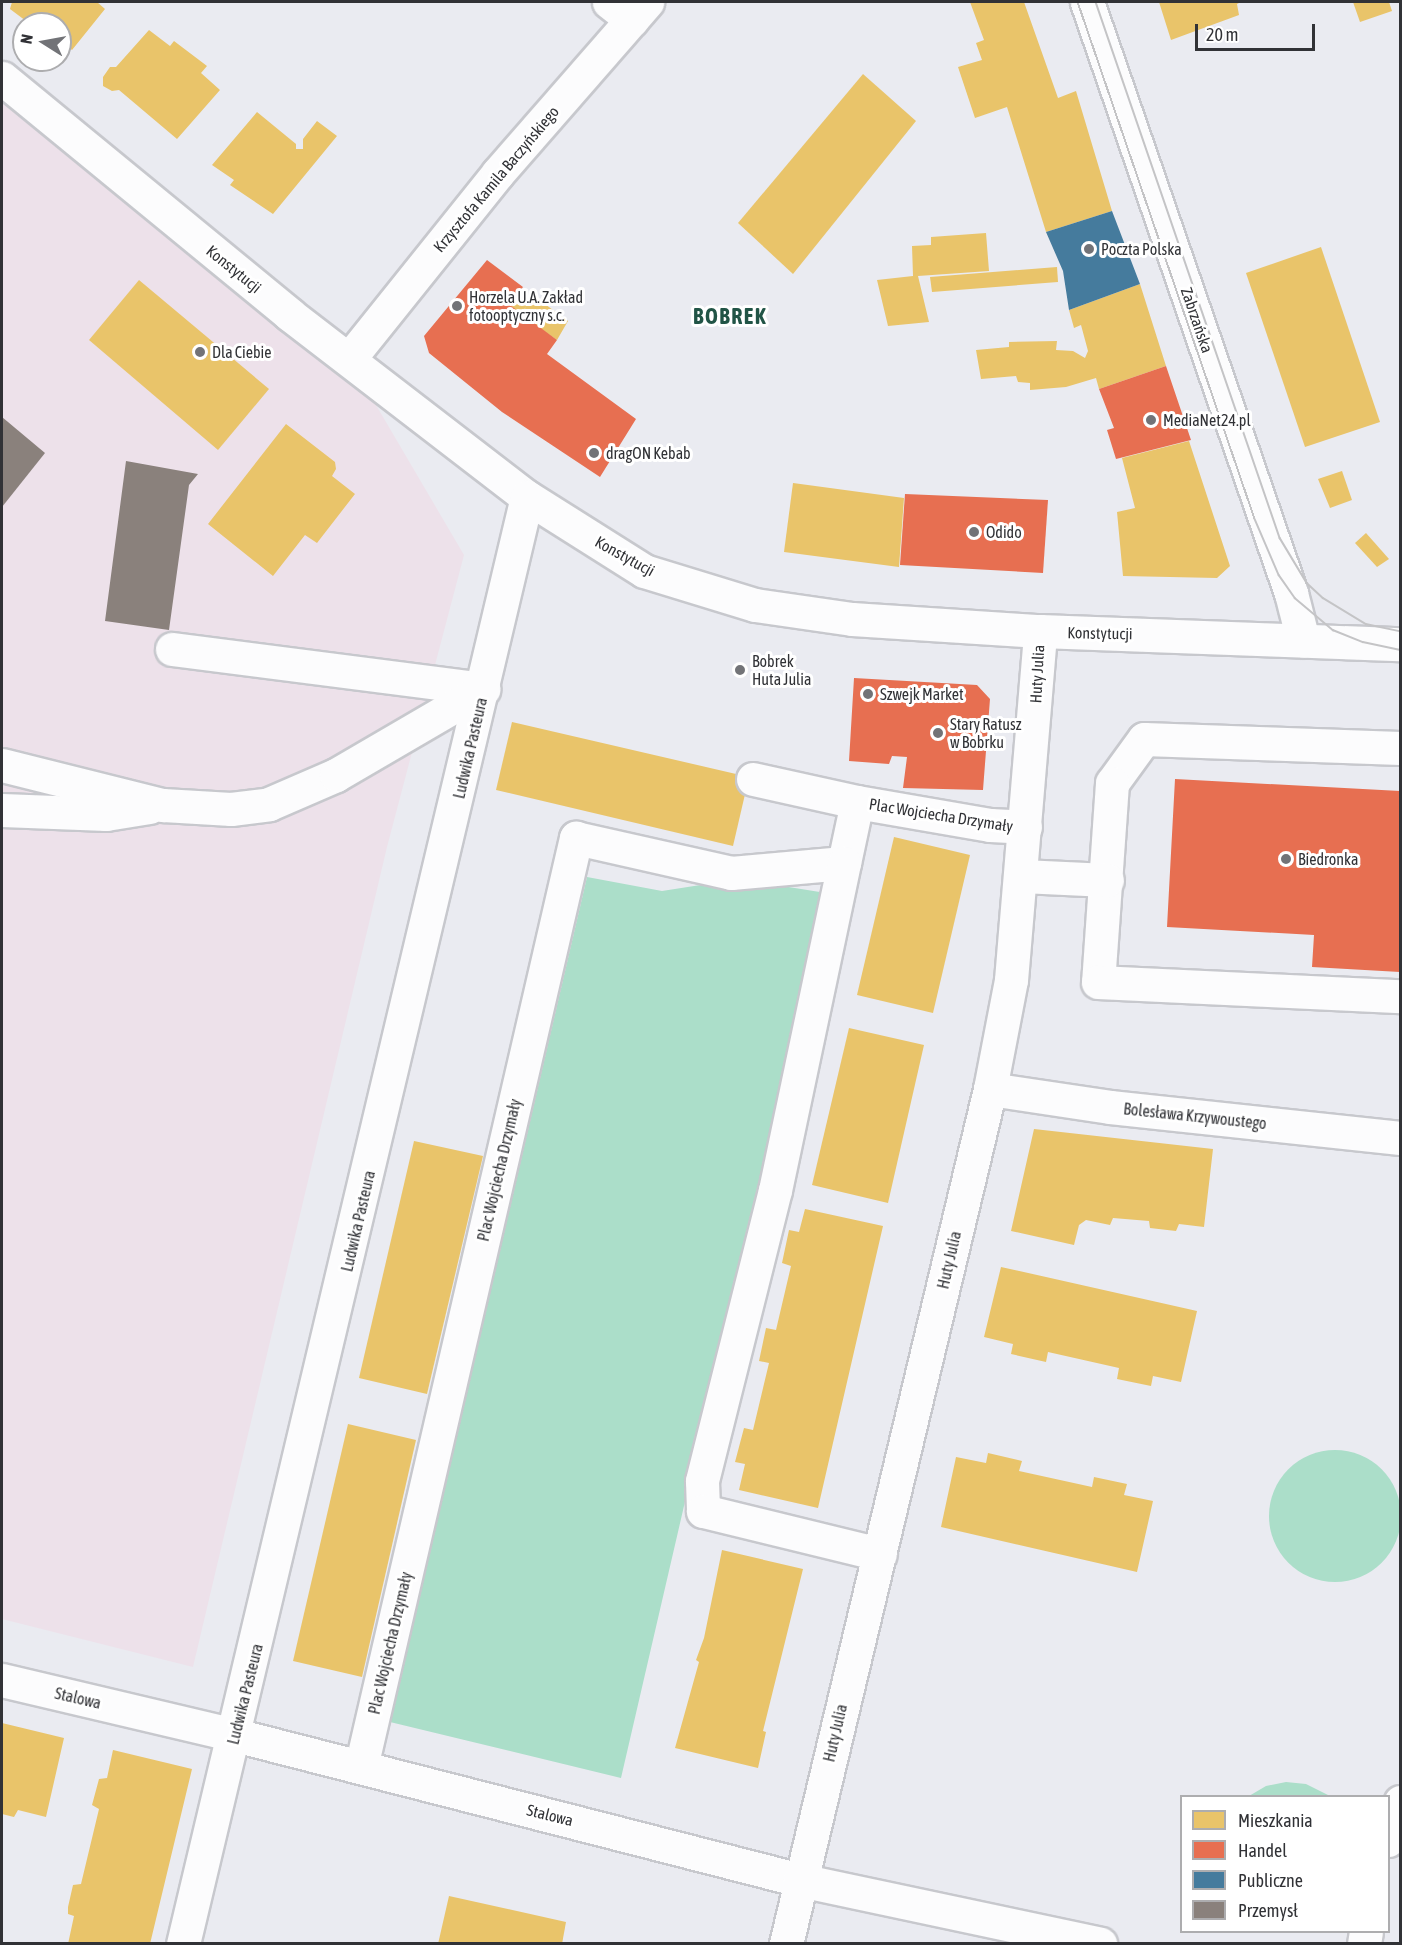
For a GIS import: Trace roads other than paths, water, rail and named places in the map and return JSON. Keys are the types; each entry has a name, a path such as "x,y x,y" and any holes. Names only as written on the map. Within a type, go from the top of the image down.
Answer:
{"street":[{"name":"Zabrzańska","path":"1087,2 1287,582 1303,640"},
{"name":"Krzysztofa Kamila Baczyńskiego","path":"349,359 629,8"},
{"name":"Konstytucji","path":"2,78 349,359 527,497 644,571 755,605 852,619 1040,632 1401,644"},
{"name":"Ludwika Pasteura","path":"183,1944 235,1735 527,497"},
{"name":"Huty Julia","path":"786,1944 990,1089 1011,980 1022,876 1040,632"},
{"path":"172,649 483,689"},
{"path":"2,765 163,805 231,809 269,804 336,775 483,689"},
{"path":"1401,748 1144,739 1113,783 1098,982 1401,996"},
{"name":"Plac Wojciecha Drzymały","path":"753,779 857,802 990,825 1025,827"},
{"name":"Plac Wojciecha Drzymały","path":"857,802 775,1190 702,1481 703,1511 880,1554"},
{"path":"2,810 106,814 163,805"},
{"name":"Plac Wojciecha Drzymały","path":"361,1767 576,838 731,873 844,863"},
{"path":"1022,876 1107,880"},
{"name":"Bolesława Krzywoustego","path":"990,1089 1110,1107 1401,1138"},
{"name":"Stalowa","path":"2,1680 235,1735 800,1880 1100,1944"},
{"path":"1390,1837 1401,1802"}],"tram line":[{"path":"1078,2 1255,519 1279,575 1295,598 1333,630 1363,642 1400,650"},
{"path":"1096,2 1280,538 1307,583 1323,598 1366,624 1400,631"}],"place":[{"name":"Poczta Polska","path":"1089,249"},
{"name":"Horzela U.A. Zakład fotooptyczny s.c.","path":"457,306"},
{"name":"Dla Ciebie","path":"200,352"},
{"name":"MediaNet24.pl","path":"1151,420"},
{"name":"dragON Kebab","path":"594,453"},
{"name":"Odido","path":"974,532"},
{"name":"Bobrek Huta Julia","path":"740,670"},
{"name":"Szwejk Market","path":"868,694"},
{"name":"Stary Ratusz w Bobrku","path":"938,733"},
{"name":"Biedronka","path":"1286,859"}],"district":[{"name":"BOBREK","path":"730,317"}]}
